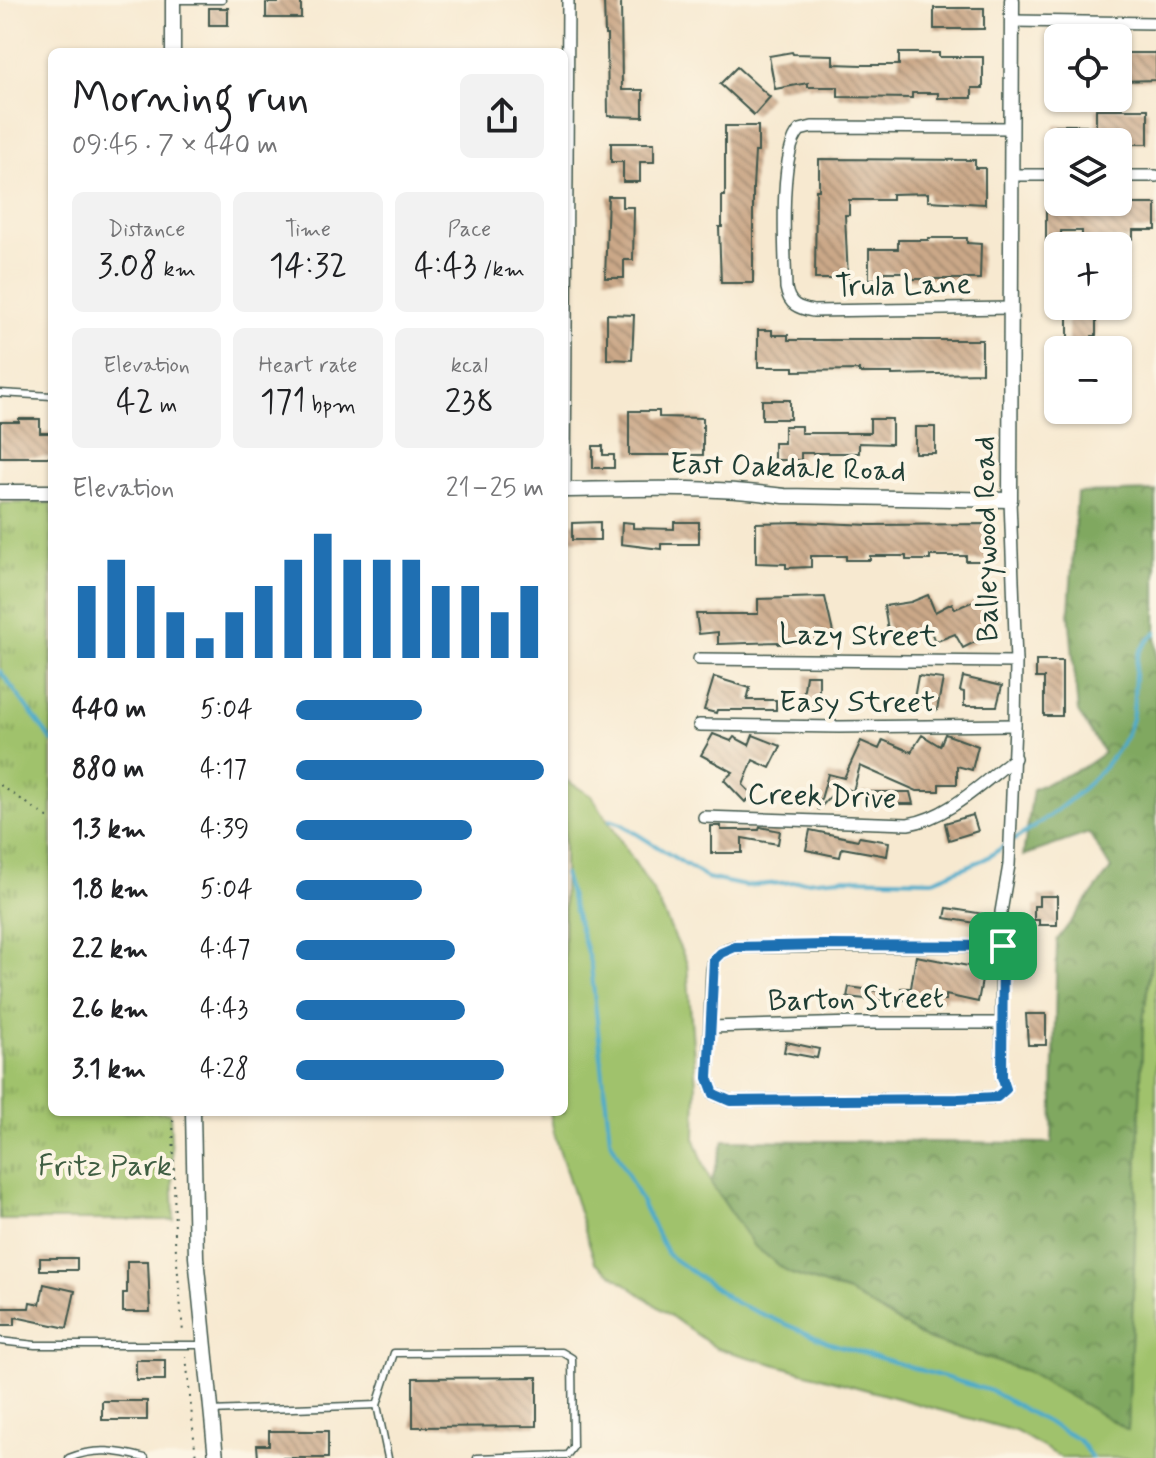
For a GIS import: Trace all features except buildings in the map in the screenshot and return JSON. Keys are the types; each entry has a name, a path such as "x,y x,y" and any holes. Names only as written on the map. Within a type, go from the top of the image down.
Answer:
{"street":[{"path":"173,48 176,0"},
{"path":"568,0 568,48"},
{"name":"Balleywood Road","path":"710,1027 710,1086 714,1094 730,1101 958,1099 997,1097 1006,1089 1002,1077 1001,912 1009,865 1016,662 1010,500 1012,0"},
{"path":"1012,21 1156,23"},
{"name":"Trula Lane","path":"1011,308 813,311 795,306 788,298 786,288 785,198 791,144 800,130 812,127 1012,128"},
{"path":"1012,175 1044,175"},
{"path":"1132,176 1156,176"},
{"name":"East Oakdale Road","path":"568,490 689,489 784,496 1010,500"},
{"path":"0,492 48,492"},
{"name":"Lazy Street","path":"699,659 1016,662"},
{"name":"Easy Street","path":"699,725 1015,725"},
{"name":"Creek Drive","path":"704,817 921,822 945,810 1015,758"},
{"path":"710,1027 714,960 727,949 825,945 1003,946"},
{"name":"Barton Street","path":"710,1027 1003,1023"},
{"path":"193,1116 196,1257 216,1458"}],"lane":[{"path":"176,0 222,0"},
{"path":"0,393 48,396"},
{"path":"0,1341 35,1345 204,1345"},
{"path":"388,1458 377,1405 394,1353 562,1352 572,1358 573,1447 567,1455 477,1458"},
{"path":"210,1411 377,1405"},
{"path":"69,1458 102,1450 145,1458"}],"path":[{"path":"0,785 48,817"},
{"path":"173,1116 175,1239 196,1458"}],"green space":[{"path":"1156,491 1156,943 1143,1022 1128,1430 1026,1371 927,1339 849,1293 789,1273 753,1245 711,1183 724,1140 1052,1143 1057,940 1111,869 1089,833 1023,856 1033,789 1082,768 1104,753 1078,712 1069,612 1077,493"},
{"name":"Fritz Park","path":"0,503 48,503 48,1116 170,1116 174,1220 0,1220"},
{"path":"568,781 592,796 653,891 687,963 696,1086 695,1140 711,1183 728,1205 789,1273 849,1293 927,1339 1026,1371 1128,1429 1143,1022 1156,943 1156,1458 1062,1458 1015,1431 716,1348 595,1262 551,1116 568,1116"}],"waterway":[{"path":"1014,840 1084,788 1114,754 1132,718 1138,657 1156,632"},
{"path":"0,671 48,736"},
{"path":"610,820 707,878 745,886 841,878 933,880 985,859 1006,845"},
{"path":"568,888 591,966 610,1139 668,1255 736,1303 830,1343 991,1391 1079,1440 1092,1458"}],"route":[{"path":"825,945 1003,946 1002,1077 1006,1089 997,1097 730,1101 714,1094 710,1086 712,970 714,960 727,949 825,945"}]}
